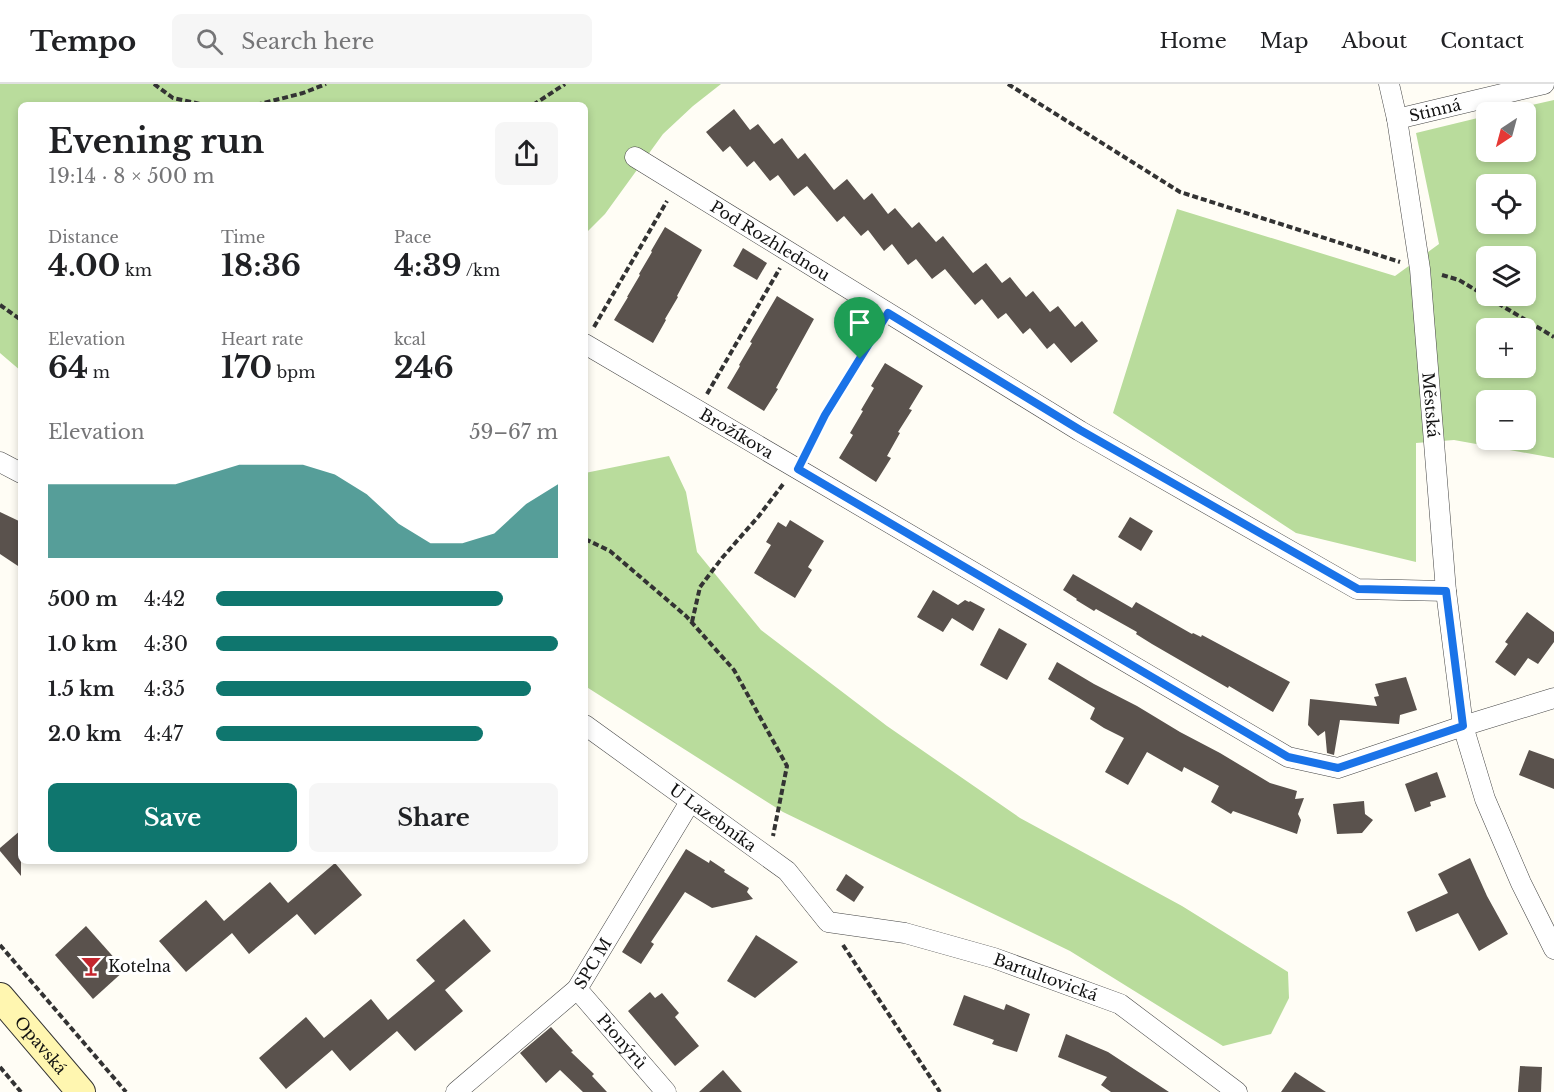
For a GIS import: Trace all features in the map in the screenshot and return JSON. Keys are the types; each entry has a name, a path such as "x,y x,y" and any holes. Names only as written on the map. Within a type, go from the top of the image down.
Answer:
{"main road":[{"name":"Opavská","path":"0,997 81,1092"}],"street":[{"name":"Městská","path":"1389,84 1397,119 1420,269 1446,591 1463,726 1485,799 1521,883 1554,949"},
{"name":"Stinná","path":"1397,119 1544,84"},
{"name":"Pod Rozhlednou","path":"635,157 1080,430 1358,589 1446,591"},
{"name":"Brožíkova","path":"588,339 698,410 1288,757 1338,768 1463,726"},
{"path":"0,462 18,471"},
{"path":"1463,726 1554,698"},
{"name":"U Lazebníka","path":"588,727 787,871 828,922"},
{"name":"SPC M","path":"456,1092 577,989 690,802"},
{"name":"Bartultovická","path":"828,922 904,933 983,955 1120,1004 1237,1092"},
{"name":"Pionýrů","path":"577,989 666,1092"}],"path":[{"path":"154,84 173,98 191,102"},
{"path":"267,102 303,93 326,84"},
{"path":"538,102 565,84"},
{"path":"1008,84 1180,192 1459,280 1554,337"},
{"path":"588,339 678,183"},
{"path":"698,410 767,293"},
{"path":"0,305 18,318"},
{"path":"798,469 825,415 888,313"},
{"path":"692,622 700,587 784,484"},
{"path":"588,540 610,551 686,616 734,670 786,766 769,858"},
{"path":"828,922 940,1092"},
{"path":"0,945 126,1092"},
{"path":"0,1067 21,1092"}],"green space":[{"path":"0,84 721,84 663,134 605,214 588,231 588,102 18,102 18,368 0,353"},
{"path":"1554,100 1554,458 1510,450 1536,450 1536,390 1476,390 1476,444 1454,440 1416,443 1416,562 1296,533 1113,413 1177,209 1395,276 1439,244 1416,133 1476,118 1476,162 1536,162 1536,104"},
{"path":"669,456 686,492 697,552 761,630 887,726 1020,818 1182,906 1288,972 1289,998 1271,1034 1223,1046 1070,951 783,812 588,688 588,472"}],"building":[{"path":"734,109 750,130 758,124 774,144 782,138 798,159 805,153 834,190 847,179 864,200 872,193 888,214 895,208 912,228 919,222 936,242 943,236 973,273 986,263 1002,283 1010,277 1026,297 1033,291 1050,312 1058,306 1075,327 1082,321 1098,341 1071,363 1054,343 1047,349 1030,328 1023,334 1006,313 998,319 982,299 975,305 945,269 932,279 916,259 908,265 892,244 884,251 868,230 861,236 844,216 837,222 807,186 794,196 778,175 770,181 754,161 747,167 730,146 723,152 706,132"},
{"path":"665,227 702,250 653,343 614,320"},
{"path":"743,248 767,263 757,280 733,266"},
{"path":"777,296 814,319 764,411 727,388"},
{"path":"885,363 923,386 909,409 912,410 887,456 891,458 876,482 839,458 853,435 850,433 874,388 871,386"},
{"path":"0,512 18,521 18,566 0,554"},
{"path":"1130,517 1153,531 1141,551 1118,537"},
{"path":"790,520 824,541 808,567 812,570 795,598 754,573 771,545 766,542 778,522 786,527"},
{"path":"1073,574 1132,608 1136,602 1192,634 1201,637 1202,635 1290,682 1273,712 1152,644 1136,634 1137,632 1076,600 1063,590"},
{"path":"933,590 958,605 965,600 985,609 973,631 952,618 943,632 917,617"},
{"path":"1527,612 1554,632 1554,642 1538,664 1528,658 1515,676 1495,662 1508,644 1505,642"},
{"path":"999,628 1027,644 1007,680 980,665"},
{"path":"1057,662 1270,783 1297,791 1295,799 1304,798 1298,814 1301,820 1297,834 1233,811 1231,814 1211,802 1219,786 1184,767 1182,772 1147,752 1128,785 1105,772 1124,738 1090,719 1095,708 1048,679"},
{"path":"1406,677 1417,710 1400,715 1399,724 1340,720 1334,755 1327,753 1325,731 1318,736 1308,725 1310,699 1377,706 1374,697 1379,696 1375,684"},
{"path":"1529,750 1554,759 1554,789 1519,775"},
{"path":"1437,772 1446,797 1430,802 1431,806 1415,812 1405,784"},
{"path":"1364,801 1365,814 1373,820 1362,833 1337,834 1333,804"},
{"path":"18,833 18,864 21,864 21,876 0,851 0,848"},
{"path":"686,849 725,870 724,872 749,888 747,892 753,899 712,908 685,892 651,942 654,944 641,964 622,952"},
{"path":"1470,858 1508,934 1479,951 1458,913 1416,932 1407,912 1448,893 1438,874"},
{"path":"334,864 362,895 315,935 297,914 249,954 232,933 186,972 159,941 206,900 224,921 270,882 288,903"},
{"path":"846,874 864,887 854,902 836,890"},
{"path":"464,919 491,951 445,990 463,1011 415,1051 397,1031 350,1071 332,1050 286,1089 259,1058 306,1017 324,1038 371,999 388,1020 435,981 416,960"},
{"path":"86,926 125,970 93,999 55,955"},
{"path":"756,935 798,962 755,998 727,981"},
{"path":"650,992 655,998 662,993 679,1013 675,1017 699,1046 675,1066 628,1011"},
{"path":"964,995 1004,1010 1006,1004 1030,1014 1017,1052 992,1044 994,1040 953,1025"},
{"path":"551,1027 573,1051 571,1052 594,1074 592,1076 607,1092 583,1092 560,1070 546,1083 520,1053"},
{"path":"1066,1034 1108,1052 1169,1092 1111,1092 1101,1085 1107,1077 1058,1057"},
{"path":"1520,1066 1542,1067 1541,1092 1518,1092"},
{"path":"723,1070 742,1092 699,1092"},
{"path":"1295,1072 1326,1092 1281,1092"}],"place":[{"name":"Kotelna","path":"91,966"}],"route":[{"path":"888,313 1080,430 1358,589 1446,591 1463,726 1338,768 1288,757 798,469 825,415 860,359 888,313"}]}
